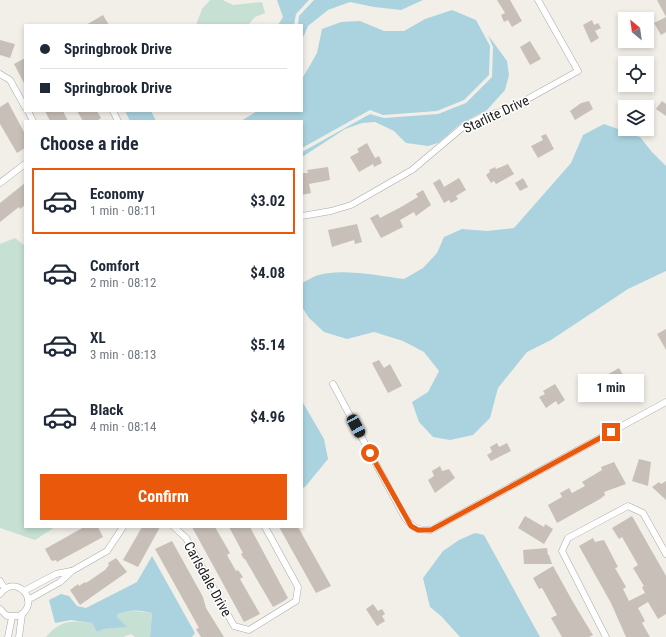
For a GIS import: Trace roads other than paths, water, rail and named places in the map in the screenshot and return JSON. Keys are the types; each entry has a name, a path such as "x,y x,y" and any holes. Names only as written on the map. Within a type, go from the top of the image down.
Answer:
{"street":[{"name":"Starlite Drive","path":"303,216 331,211 351,204 412,170 463,127 486,115 506,111 578,71 538,0"},
{"path":"0,74 10,80 23,99"},
{"path":"0,183 24,165"},
{"path":"333,384 406,518 414,529 431,530 666,402"},
{"path":"606,637 562,551 568,538 628,506 643,513 666,554"},
{"path":"28,600 51,588 72,571 107,552 122,528"},
{"name":"Carlsdale Drive","path":"175,528 186,538 234,626 249,630 296,601 298,587 266,528"},
{"path":"24,591 56,574 72,571"},
{"path":"46,579 51,588"},
{"path":"0,581 5,589"},
{"path":"0,594 5,589 17,587 24,591 28,600 27,608 22,614 18,637"},
{"path":"0,609 3,613 12,617 22,614"},
{"path":"8,637 12,617"}],"water":[{"path":"277,0 309,0 296,14 294,24 279,24 283,17"},
{"path":"314,0 423,0 401,10 374,7 350,2 328,10 308,26 303,38 303,24 298,24 299,16"},
{"path":"452,10 476,20 490,46 489,75 464,100 437,111 383,115 370,110 303,147 303,120 243,120 255,112 303,112 303,77 317,53 322,29 341,22 360,21 384,31 404,31 425,19"},
{"path":"488,35 507,61 509,75 505,90 487,110 460,124 438,143 428,146 406,143 394,131 375,122 362,123 345,129 303,156 303,151 370,114 384,118 438,114 466,103 492,77 493,47"},
{"path":"126,112 152,112 156,120 130,120"},
{"path":"604,124 618,129 618,136 640,137 666,166 666,271 628,289 551,340 527,352 498,388 490,418 473,435 450,440 433,437 419,422 412,402 428,392 439,371 424,352 403,341 374,332 347,339 324,332 309,318 303,309 303,282 312,277 338,272 361,273 404,279 423,268 437,253 444,237 462,229 487,231 514,228 571,163 583,135"},
{"path":"303,403 324,439 328,459 303,488"},
{"path":"475,533 484,535 540,637 460,637 441,616 430,607 423,578 443,551 459,540"},
{"path":"152,556 195,633 192,637 150,637 152,613 139,611 126,611 118,614 117,617 127,627 104,629 97,632 92,623 71,620 55,623 49,600 61,594 69,596 77,606 86,608 137,582"}]}
